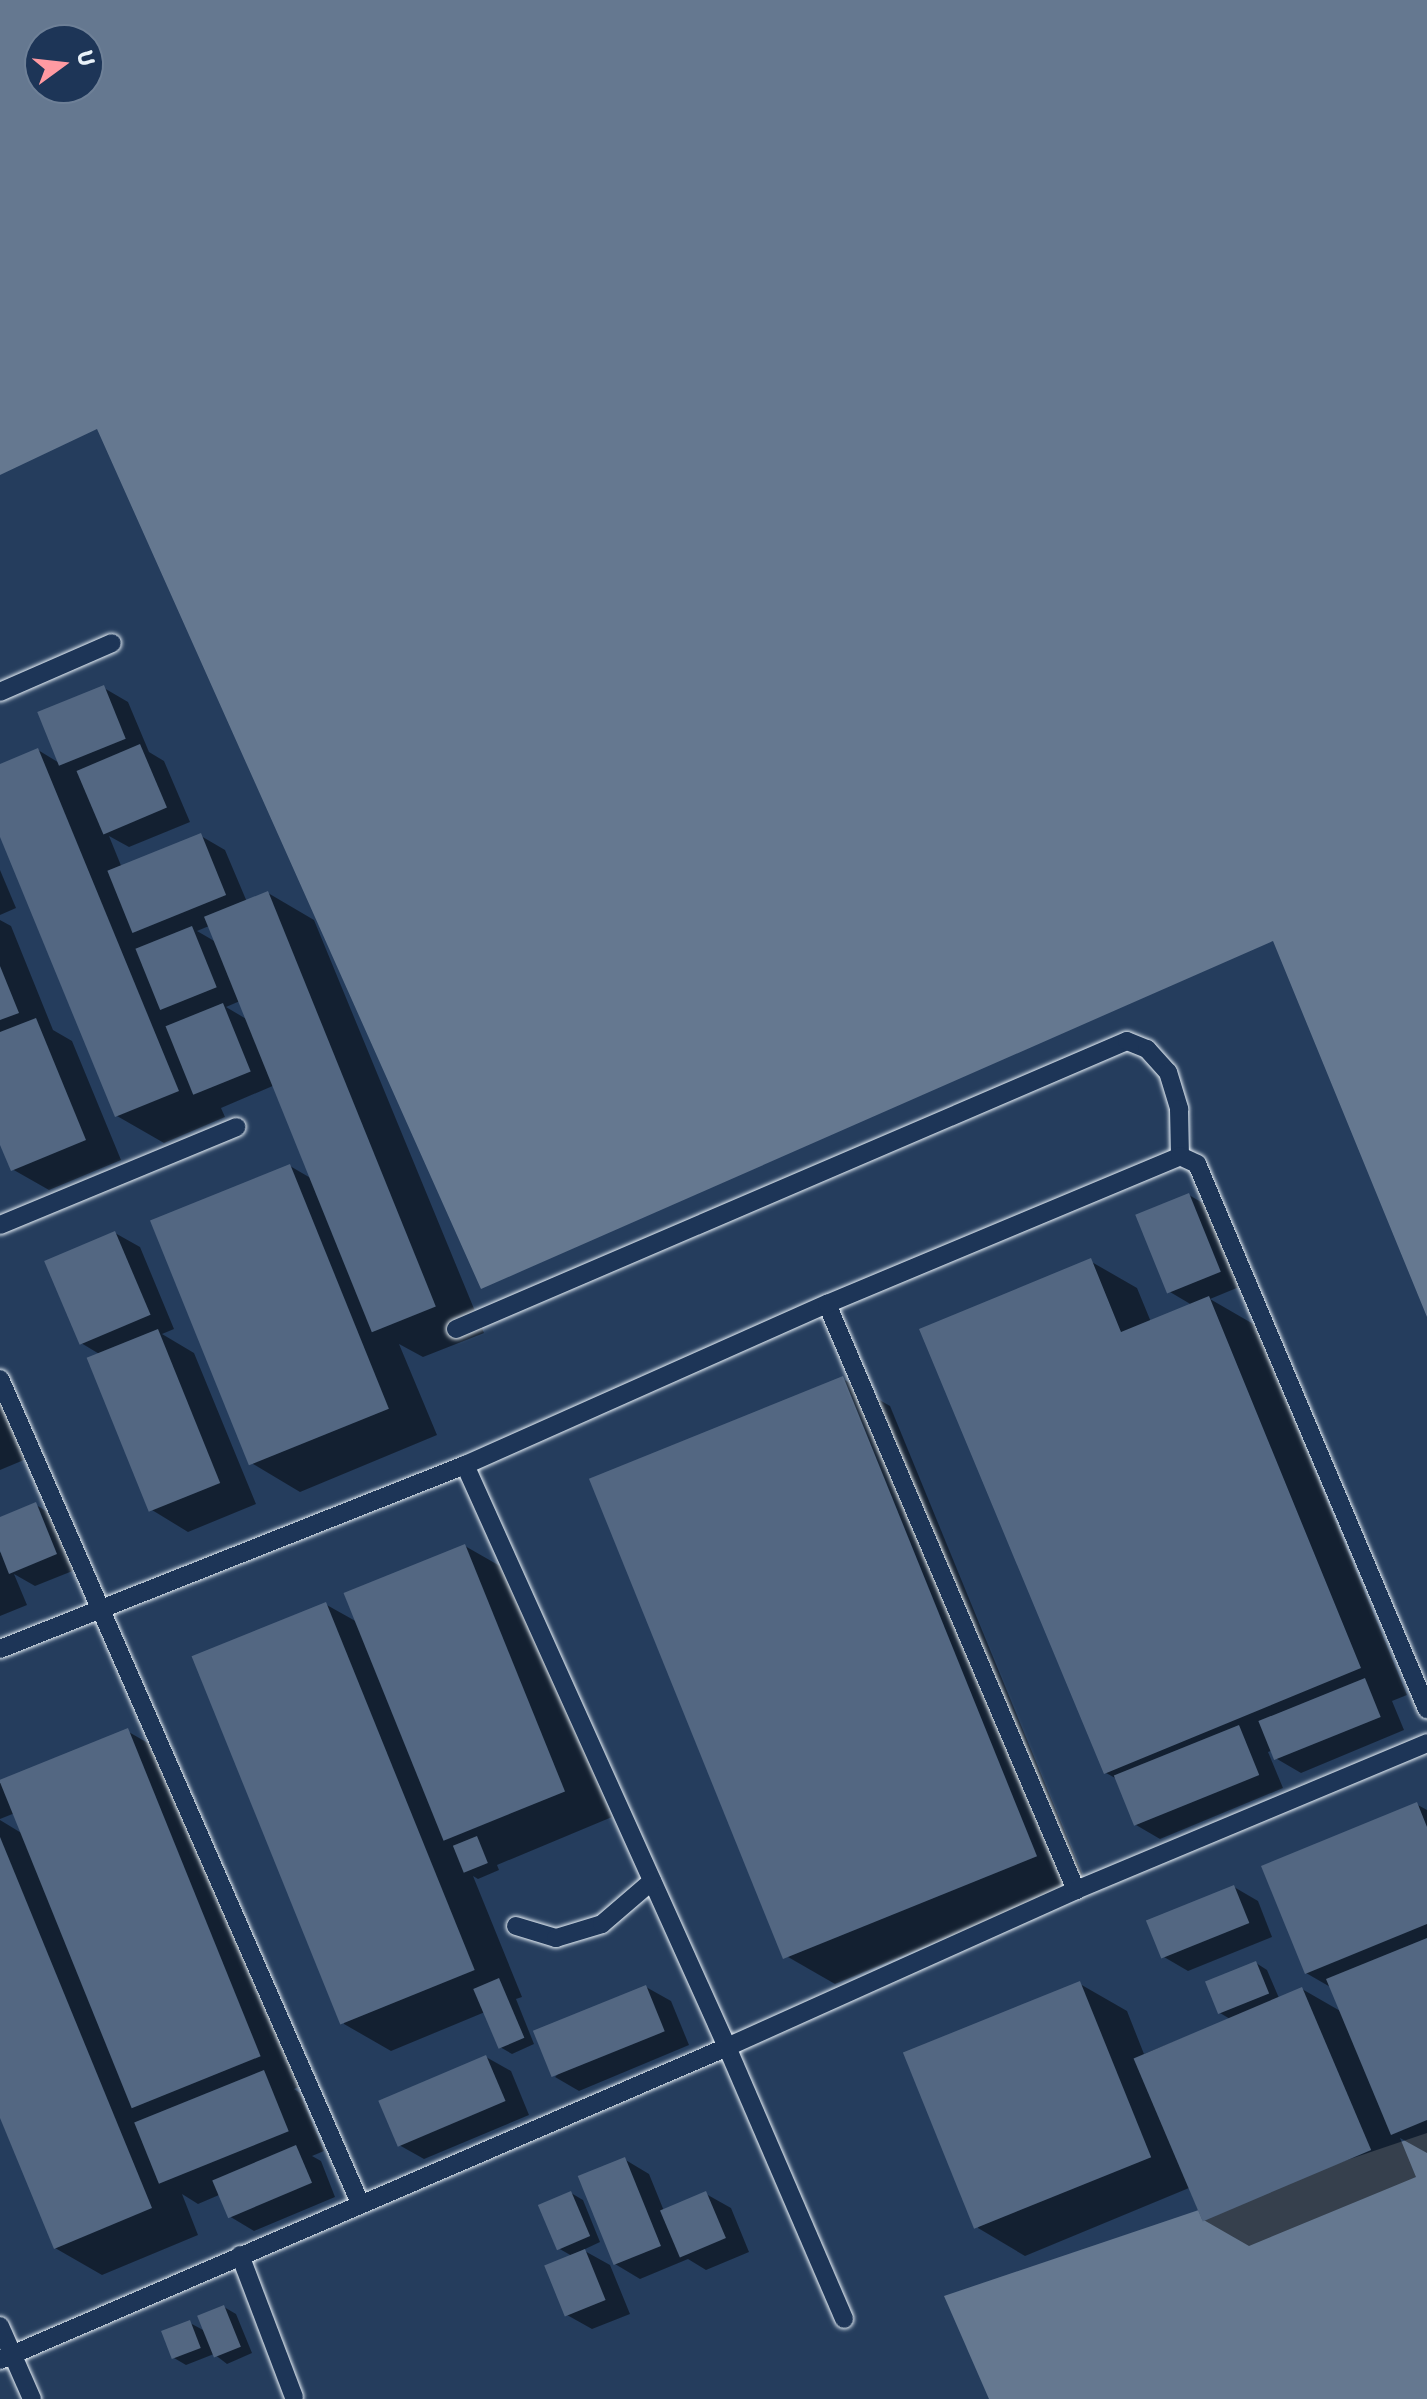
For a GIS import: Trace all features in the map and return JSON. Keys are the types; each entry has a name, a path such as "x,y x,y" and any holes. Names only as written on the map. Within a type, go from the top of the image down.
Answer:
{"lane":[{"path":"0,692 112,643"},
{"path":"456,1329 1127,1041 1147,1049 1168,1072 1179,1109 1180,1156"},
{"path":"0,1225 237,1127"},
{"path":"0,1649 465,1465 827,1304 1180,1156 1197,1164 1427,1709"},
{"path":"827,1304 1076,1890"},
{"path":"0,1379 360,2203"},
{"path":"465,1465 727,2047 844,2319"},
{"path":"6,2357 727,2047 1076,1890 1427,1743"},
{"path":"516,1926 556,1938 602,1924 652,1881"},
{"path":"240,2255 294,2397"},
{"path":"0,2326 6,2357 32,2399"}],"water":[{"path":"0,0 1427,0 1427,1317 1273,941 481,1289 97,429 0,475"},
{"path":"1427,2133 1427,2399 989,2399 944,2296"}],"building":[{"path":"104,685 126,739 59,766 37,712"},
{"path":"140,744 167,808 103,834 76,771"},
{"path":"38,748 179,1091 115,1117 0,837 0,764"},
{"path":"201,833 226,895 132,933 107,871"},
{"path":"268,891 436,1306 372,1332 204,917"},
{"path":"192,926 217,987 160,1010 135,949"},
{"path":"0,966 19,1013 0,1020"},
{"path":"223,1003 251,1072 193,1095 166,1026"},
{"path":"36,1018 86,1140 11,1171 0,1145 0,1032"},
{"path":"290,1164 389,1409 249,1465 150,1221"},
{"path":"1189,1193 1221,1272 1167,1294 1135,1215"},
{"path":"115,1231 151,1315 80,1345 44,1261"},
{"path":"1091,1258 1121,1332 1209,1296 1361,1668 1104,1774 919,1329"},
{"path":"158,1329 220,1483 149,1512 87,1358"},
{"path":"843,1376 1037,1856 783,1959 589,1479"},
{"path":"36,1502 57,1554 9,1574 0,1551 0,1517"},
{"path":"465,1544 565,1792 444,1841 344,1593"},
{"path":"326,1602 475,1970 340,2024 192,1656"},
{"path":"1365,1678 1381,1717 1274,1760 1258,1721"},
{"path":"1239,1725 1259,1775 1134,1826 1114,1776"},
{"path":"128,1728 261,2056 132,2108 0,1782"},
{"path":"1417,1802 1427,1827 1427,1924 1305,1974 1261,1866"},
{"path":"477,1836 488,1863 464,1873 453,1846"},
{"path":"0,1837 152,2208 54,2249 0,2118"},
{"path":"1234,1885 1249,1923 1161,1959 1146,1921"},
{"path":"1427,1938 1427,2120 1391,2135 1326,1979"},
{"path":"1256,1961 1269,1993 1218,2014 1205,1982"},
{"path":"499,1978 524,2038 499,2049 473,1989"},
{"path":"1080,1981 1151,2157 974,2229 903,2053"},
{"path":"646,1985 665,2031 552,2077 533,2031"},
{"path":"1302,1987 1371,2150 1203,2221 1134,2059"},
{"path":"486,2055 506,2101 398,2147 378,2101"},
{"path":"264,2070 289,2131 159,2184 134,2122"},
{"path":"296,2145 312,2183 228,2218 212,2181"},
{"path":"625,2157 661,2246 614,2265 578,2176"},
{"path":"571,2191 590,2236 557,2250 538,2205"},
{"path":"706,2191 726,2238 680,2257 660,2211"},
{"path":"585,2249 606,2300 565,2316 544,2265"},
{"path":"224,2305 241,2347 214,2358 197,2316"},
{"path":"190,2320 201,2348 172,2359 161,2331"}]}
